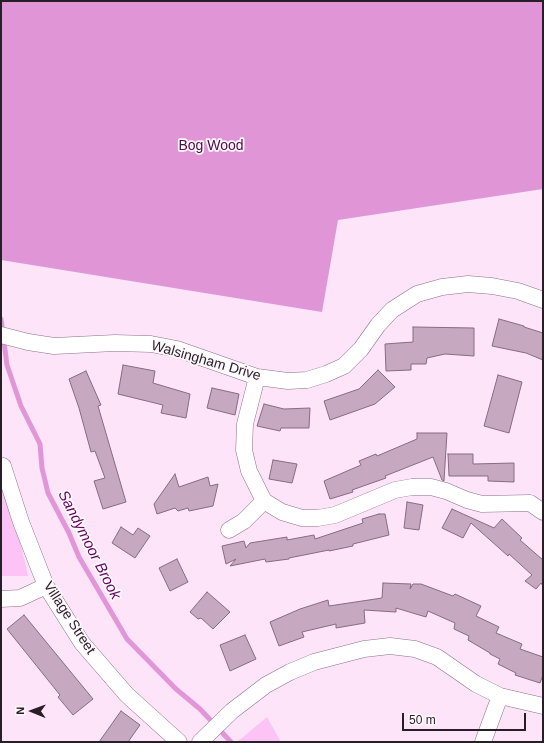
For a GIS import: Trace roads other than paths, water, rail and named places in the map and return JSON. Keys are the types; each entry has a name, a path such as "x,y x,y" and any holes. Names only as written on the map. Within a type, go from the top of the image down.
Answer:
{"street":[{"name":"Walsingham Drive","path":"1,335 28,342 54,346 115,343 151,344 176,350 257,377 288,381 307,380 344,366 361,349 378,325 392,310 417,294 442,287 474,284 518,291 543,300"},
{"path":"257,377 245,424 244,450 250,471 264,501 282,512 302,518 318,518 335,515 395,490 412,487 431,487 482,504 530,503 543,512"},
{"name":"Village Street","path":"3,466 21,522 46,586 82,644 127,695 180,742"},
{"path":"229,530 244,521 264,501"},
{"path":"1,599 20,598 46,586"},
{"path":"203,738 229,714 266,685 302,667 314,662 364,649 390,646 415,649 437,657 476,684 500,696 543,706"},
{"path":"483,742 500,696"}],"waterway":[{"name":"Sandymoor Brook","path":"1,234 1,248"},
{"name":"Sandymoor Brook","path":"1,319 7,365 21,406 40,444 42,468 48,493 69,533 79,557 127,639 176,689 200,709 231,742"}],"park label":[{"name":"Bog Wood","path":"211,146"}]}
